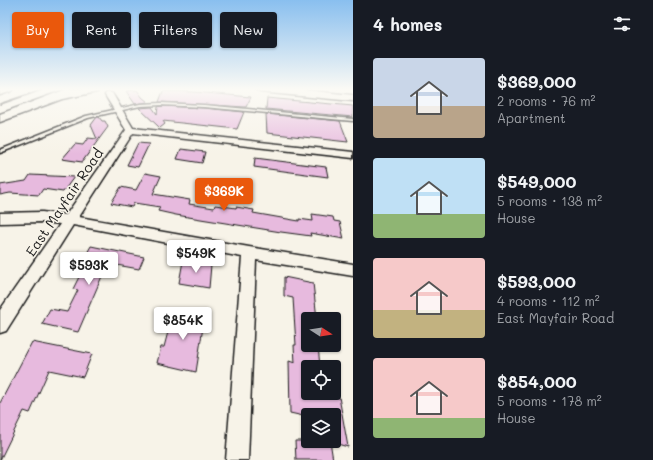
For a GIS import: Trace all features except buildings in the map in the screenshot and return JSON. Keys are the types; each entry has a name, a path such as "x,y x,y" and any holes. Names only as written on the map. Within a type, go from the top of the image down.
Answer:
{"main road":[{"path":"0,118 21,110"}],"street":[{"path":"120,110 130,130 353,155"},
{"name":"East Mayfair Road","path":"0,325 130,130"},
{"path":"0,218 42,217 69,220 249,253 353,270"},
{"path":"236,460 249,253"}],"lane":[{"path":"0,152 69,123 114,110"},
{"path":"250,110 353,120"}]}
